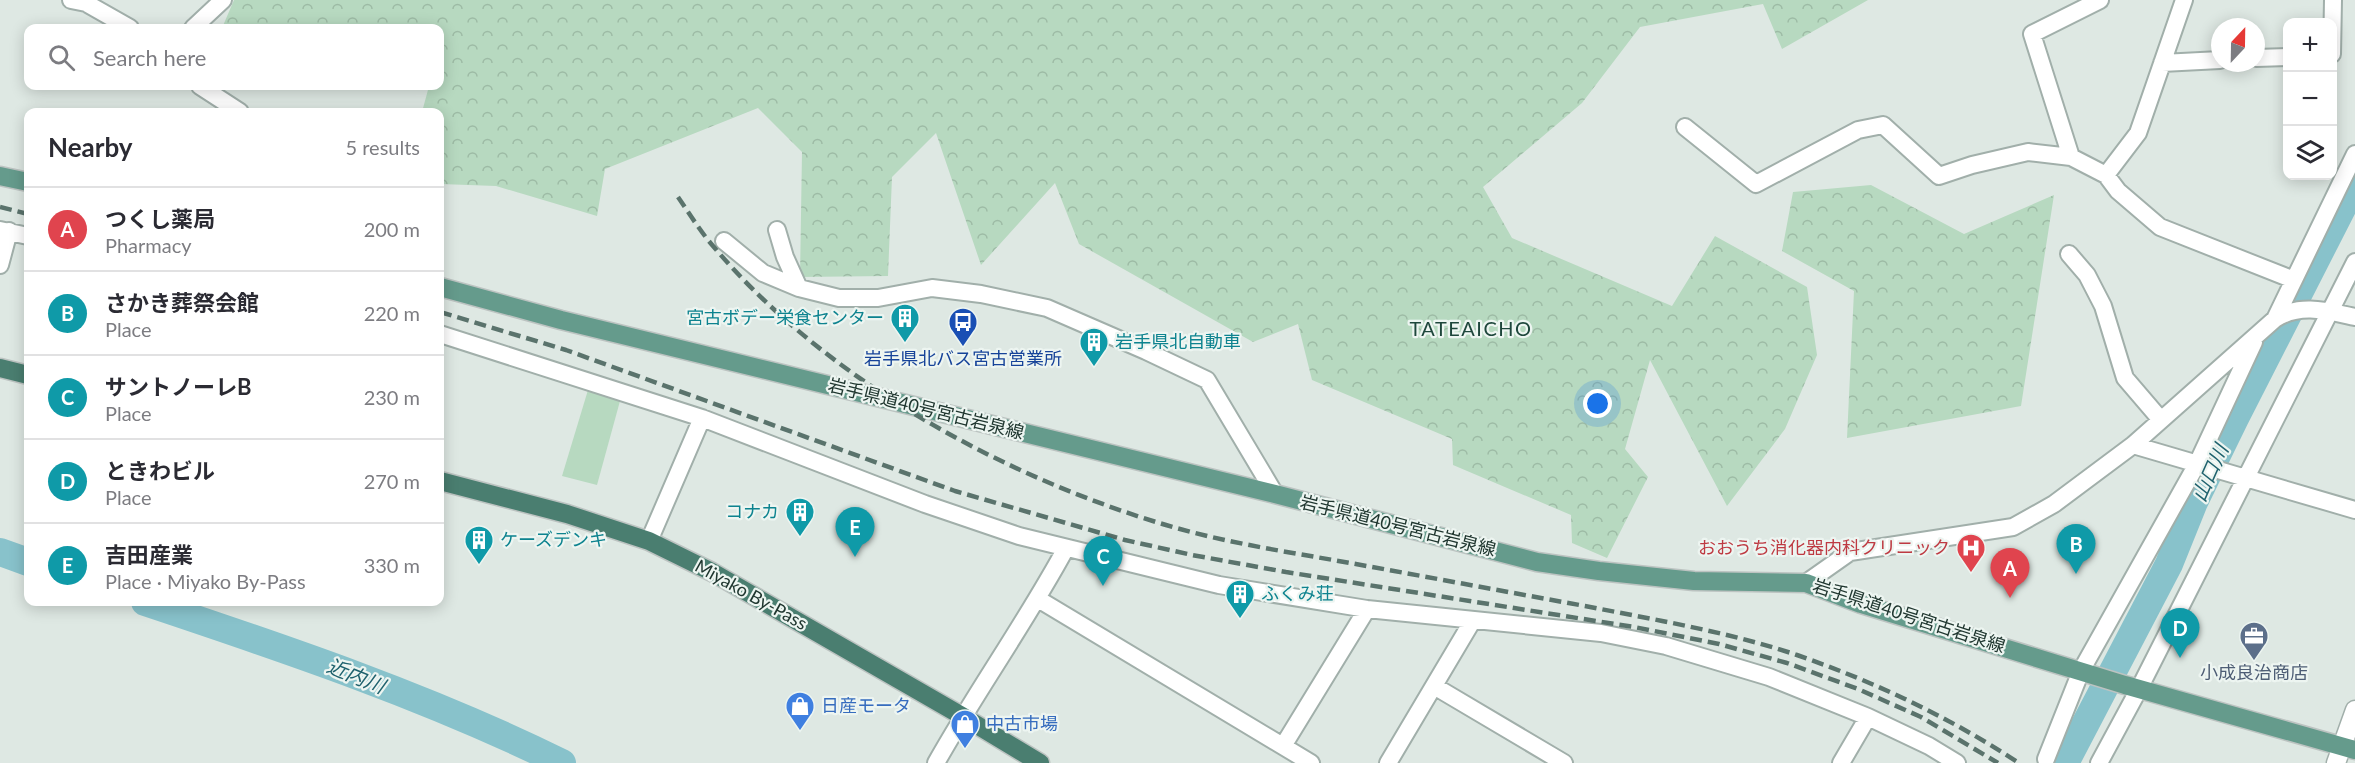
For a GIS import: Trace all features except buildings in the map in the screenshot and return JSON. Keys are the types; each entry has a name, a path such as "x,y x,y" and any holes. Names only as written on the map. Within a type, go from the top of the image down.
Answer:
{"highway":[{"path":"0,368 24,374"},
{"name":"Miyako By-Pass","path":"444,482 567,514 649,542 712,572 1040,763"}],"main road":[{"path":"0,176 24,181"},
{"name":"岩手県道40号宮古岩泉線","path":"444,288 561,320 1275,494 1537,561 1599,571 1694,581 1806,582 1861,604 2344,753"}],"street":[{"path":"71,0 86,3 123,24"},
{"path":"197,24 223,0"},
{"path":"2071,157 2032,34 2100,0"},
{"path":"2106,175 2138,134 2184,0"},
{"path":"2333,0 2333,18"},
{"path":"2265,58 2283,57"},
{"path":"2162,63 2211,60"},
{"path":"203,90 215,108"},
{"path":"206,90 234,108"},
{"path":"1685,127 1756,184 1858,130 1883,125 1940,176 1972,165 2028,152 2071,157 2106,175 2118,192 2160,227 2294,280"},
{"path":"2281,316 2294,280 2355,154"},
{"path":"0,265 4,230 24,235"},
{"path":"777,230 799,288"},
{"path":"724,241 764,273 799,288 839,298 878,298 932,288 981,294 1047,308 1136,346 1207,380 1275,494"},
{"path":"2069,254 2087,275 2103,306 2125,378 2161,420"},
{"path":"2099,763 2132,687 2323,310 2355,262"},
{"path":"1806,582 1850,552 2013,527 2054,504 2133,445 2281,316 2323,310 2355,317"},
{"path":"444,335 702,418 925,504 1019,536 1219,585 1367,609 1601,633 1666,646 1769,676 1868,717 1929,746 1957,763"},
{"path":"2046,759 2087,673 2199,465 2257,335"},
{"path":"649,542 702,418"},
{"path":"2133,445 2355,510"},
{"path":"936,763 962,716 1038,599 1066,548"},
{"path":"1038,599 1311,763"},
{"path":"1283,746 1367,609"},
{"path":"1388,763 1473,620"},
{"path":"1434,686 1564,763"},
{"path":"2344,753 2355,710"},
{"path":"1842,763 1868,717"}],"green space":[{"path":"234,0 1868,0 1782,49 1763,4 1640,27 1582,103 1483,187 1512,238 1672,306 1715,236 1807,287 1817,355 1785,429 1727,506 1650,360 1625,449 1648,477 1607,558 1572,543 1571,515 1453,465 1452,439 1312,380 1298,324 1253,342 1079,244 1055,183 981,265 936,133 892,177 888,276 800,277 802,152 758,108 605,169 597,216 496,186 444,184 444,108 423,108 428,90 444,90 444,24 224,24"},
{"path":"1871,185 1964,234 2054,195 2021,406 1847,438 1854,291 1782,251 1793,192"},
{"path":"588,390 620,401 597,485 562,476"}],"waterway":[{"name":"山口川","path":"2065,763 2169,564 2194,502 2235,418 2355,183"},
{"name":"近内川","path":"0,552 24,561"},
{"name":"近内川","path":"157,606 304,656 408,695 562,763"}],"railway":[{"path":"678,197 713,246 758,294 808,339 862,380 920,417 980,450 1041,479 1104,504 1211,537 1585,606 1719,633 1771,647 1827,666 1911,702 1965,730 2019,763"},
{"path":"0,207 24,213"},
{"path":"444,313 566,350 955,491 1125,540 1286,572 1634,627 1719,644 1787,663 1858,689 1921,717 1998,763"}],"place":[{"name":"宮古ボデー栄食センター","path":"905,344"},
{"name":"岩手県北バス宮古営業所","path":"963,348"},
{"name":"岩手県北自動車","path":"1094,368"},
{"name":"コナカ","path":"800,538"},
{"name":"吉田産業","path":"855,557"},
{"name":"ケーズデンキ","path":"479,566"},
{"name":"おおうち消化器内科クリニック","path":"1971,574"},
{"name":"さかき葬祭会館","path":"2076,574"},
{"name":"サントノーレB","path":"1103,586"},
{"name":"つくし薬局","path":"2010,598"},
{"name":"ふくみ荘","path":"1240,620"},
{"name":"ときわビル","path":"2180,658"},
{"name":"小成良治商店","path":"2254,662"},
{"name":"日産モータ","path":"800,732"},
{"name":"中古市場","path":"965,750"}],"district":[{"name":"TATEAICHO","path":"1471,329"}]}
